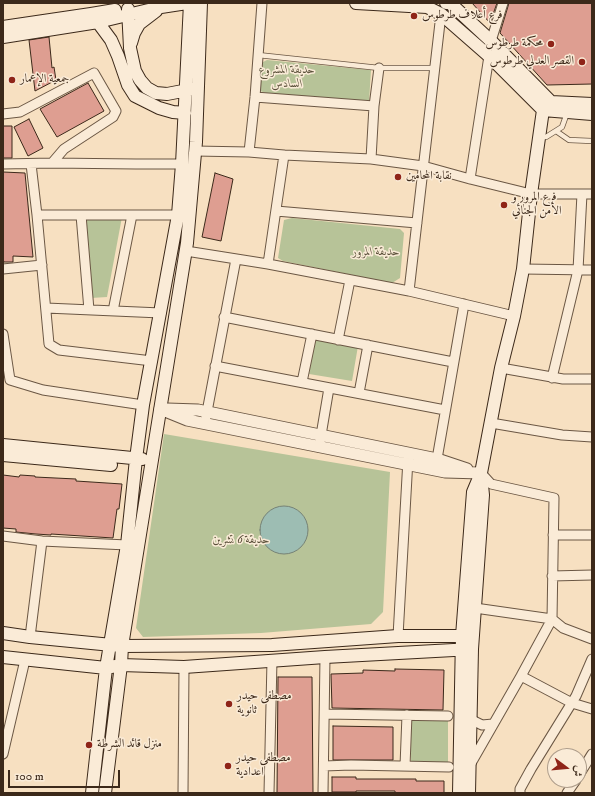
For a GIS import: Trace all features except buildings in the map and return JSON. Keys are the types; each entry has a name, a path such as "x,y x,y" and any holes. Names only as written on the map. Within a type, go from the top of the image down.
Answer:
{"main road":[{"path":"128,11 149,3"},
{"path":"3,37 128,11 187,3"},
{"path":"92,793 106,668 128,615 186,251 196,151 199,88 195,32 190,3"},
{"path":"105,793 121,665 116,646 135,463 143,405 178,215 186,90 201,3"},
{"path":"356,3 444,8 489,56 547,106 568,112 592,114"},
{"path":"444,8 450,3 492,41 547,106"},
{"path":"130,48 134,33 139,24 161,7"},
{"path":"128,11 130,48 135,71 147,88 156,93 167,94 199,88"},
{"path":"3,27 95,18"},
{"path":"95,18 111,40 128,85 135,96 159,108 173,112 185,113"},
{"path":"547,106 592,104"},
{"path":"469,793 470,719 467,636 473,492 481,473 501,368 514,316 523,269 539,137 547,106"},
{"path":"143,405 160,409"},
{"path":"3,446 135,463"},
{"path":"3,455 151,464"},
{"path":"467,636 475,608 483,495 481,473"},
{"path":"3,633 116,646 272,645 398,636 467,636"},
{"path":"398,636 398,652"},
{"path":"272,645 272,660"},
{"path":"3,657 106,668 121,665 184,667 398,652 467,650"},
{"path":"459,793 467,650"}],"street":[{"path":"249,152 262,3"},
{"path":"492,41 503,3"},
{"path":"409,291 435,68 444,8"},
{"path":"470,179 489,56"},
{"path":"371,159 374,106 379,68"},
{"path":"3,114 20,112 94,72 116,111 113,117 64,149 52,163"},
{"path":"255,97 374,106"},
{"path":"196,151 249,152 371,159 423,166 531,194 592,194"},
{"path":"268,264 284,155"},
{"path":"3,164 182,164"},
{"path":"31,164 49,344 59,350 152,361"},
{"path":"552,378 578,270 582,194"},
{"path":"276,211 417,223"},
{"path":"37,215 178,215"},
{"path":"81,215 89,310"},
{"path":"113,311 132,215"},
{"path":"186,251 268,264 409,291 514,316"},
{"path":"205,424 236,259"},
{"path":"3,269 42,265"},
{"path":"523,269 592,270"},
{"path":"338,340 350,280"},
{"path":"437,459 464,304"},
{"path":"46,308 161,313"},
{"path":"224,317 453,362"},
{"path":"3,334 6,380 43,390 143,405"},
{"path":"302,382 312,334"},
{"path":"359,393 368,345"},
{"path":"215,366 445,410"},
{"path":"501,368 552,378 592,379"},
{"path":"319,447 329,388"},
{"path":"160,409 198,410 320,435 408,459 444,472 481,473"},
{"path":"160,409 186,420 319,447 408,459 437,459 481,473 491,484 554,498 552,619 469,766"},
{"path":"491,423 562,435 592,437"},
{"path":"398,636 408,459"},
{"path":"553,535 592,535"},
{"path":"3,536 127,545"},
{"path":"30,637 42,540"},
{"path":"552,576 592,575"},
{"path":"475,608 552,619 563,628 592,639"},
{"path":"323,793 325,657"},
{"path":"520,793 520,789 531,769 576,696 592,659"},
{"path":"3,754 25,660"},
{"path":"269,793 272,660"},
{"path":"183,793 184,667"},
{"path":"521,676 572,703 592,709"},
{"path":"325,714 448,716"},
{"path":"405,766 407,715"},
{"path":"470,719 482,725 494,724"},
{"path":"324,766 351,764 449,767"}],"lane":[{"path":"258,55 379,68 435,68"},
{"path":"539,137 546,137 562,126 568,112"},
{"path":"556,131 569,140 592,141"}],"green space":[{"name":"حديقة المشروع السادس","path":"267,60 371,70 369,102 266,93 260,91 263,62"},
{"path":"85,217 122,217 107,297 91,298"},
{"name":"حديقة المرور","path":"292,218 400,229 404,233 400,278 392,283 283,261 278,258 284,220"},
{"path":"315,338 358,346 352,381 309,374"},
{"name":"حديقة 6 تشرين","path":"164,434 390,472 383,612 371,624 261,633 143,637 136,628"},
{"path":"411,719 448,719 448,764 411,764"}],"water":[{"path":"284,506 293,508 301,513 306,521 308,530 306,539 301,547 293,552 284,554 275,552 267,547 262,539 260,530 262,521 267,513 275,508"}],"place":[{"name":"فرع أعلاف طرطوس","path":"414,16"},
{"name":"محكمة طرطوس","path":"551,44"},
{"name":"القصر العدلي طرطوس","path":"582,62"},
{"name":"جمعية الإعمار","path":"12,80"},
{"name":"نقابة المحامين","path":"398,177"},
{"name":"فرع المرور و الأمن الجنائي","path":"504,205"},
{"name":"مصطفى حيدر ثانوية","path":"229,704"},
{"name":"منزل قائد الشرطة","path":"89,745"},
{"name":"مصطفى حيدر اعدادية","path":"228,766"}]}
